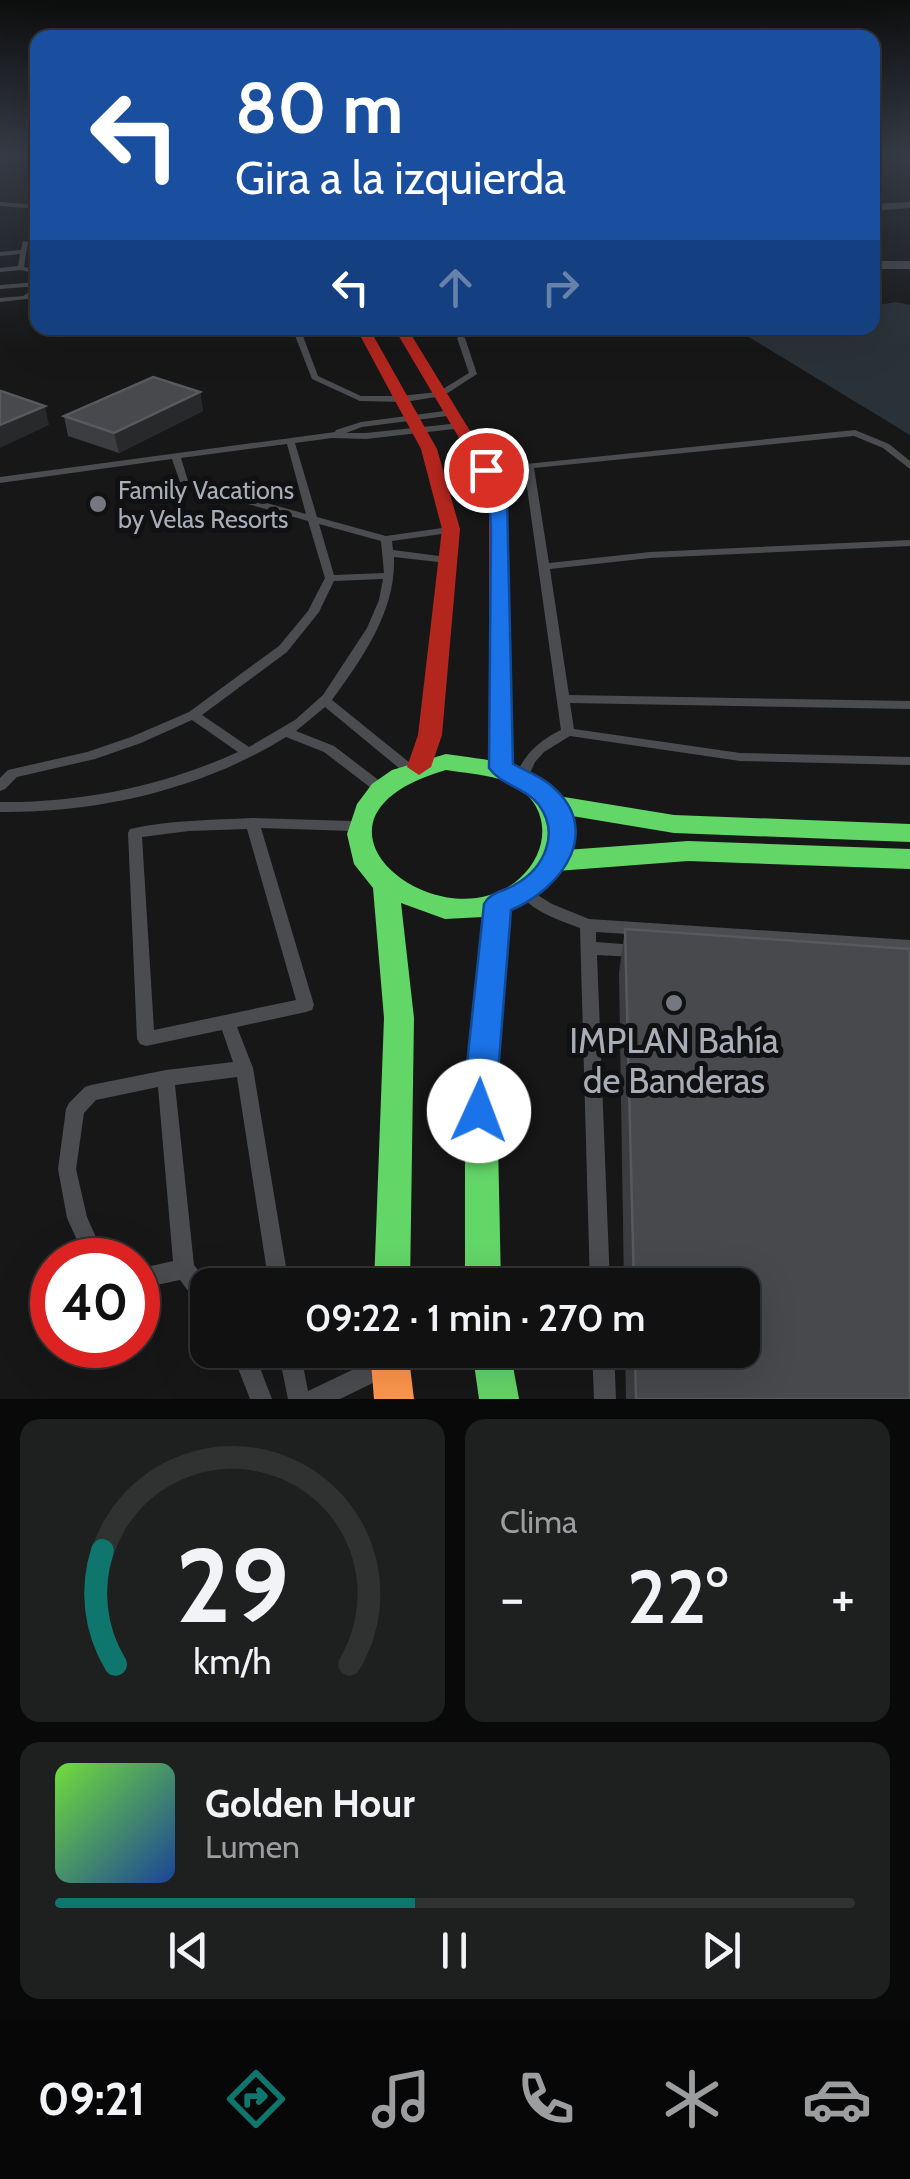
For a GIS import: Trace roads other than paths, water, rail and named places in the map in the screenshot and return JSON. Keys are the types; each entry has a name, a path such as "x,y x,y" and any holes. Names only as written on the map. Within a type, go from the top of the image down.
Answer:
{"street":[{"path":"880,265 910,265"},
{"path":"366,335 441,474 451,530 430,734 415,769"},
{"path":"404,335 486,470 498,499 512,773"},
{"path":"474,762 512,773 552,804 560,822 562,842 556,861 544,878 525,893 498,904 455,910 412,901 386,888 367,869 357,848 357,826 364,806 380,788 415,769 474,762"},
{"path":"552,804 674,824 910,833"},
{"path":"556,861 606,853 676,850 910,860"},
{"path":"386,888 399,1018 392,1268"},
{"path":"482,1268 479,1078 498,904"},
{"path":"390,1368 394,1399"},
{"path":"494,1368 499,1399"}],"lane":[{"path":"21,268 24,250"},
{"path":"0,254 30,251"},
{"path":"0,270 30,270"},
{"path":"0,287 30,287"},
{"path":"0,300 25,298 30,294"},
{"path":"299,335 315,377 360,398 410,411 450,411"},
{"path":"450,411 473,374 461,338"},
{"path":"410,411 450,411"},
{"path":"0,480 332,435 410,411 450,411"},
{"path":"568,732 529,466 856,433 886,446 910,466"},
{"path":"0,786 14,772 105,750 194,714 283,650 313,612 330,578 290,440"},
{"path":"175,455 184,482 388,546 447,560"},
{"path":"388,546 451,530"},
{"path":"543,567 650,556 910,543"},
{"path":"0,807 30,810 132,795 249,754 285,732 326,700 378,624 389,576 388,546"},
{"path":"330,578 389,576"},
{"path":"566,699 910,705"},
{"path":"326,700 415,769"},
{"path":"194,714 249,754"},
{"path":"285,732 329,749 380,788"},
{"path":"512,773 544,743 568,732 740,757 910,761"},
{"path":"252,823 306,1005 146,1039 134,833 196,823 252,823 357,826"},
{"path":"525,893 547,908 588,926 910,946"},
{"path":"588,926 599,1268"},
{"path":"588,948 654,952"},
{"path":"227,1022 244,1068 276,1268"},
{"path":"86,1238 76,1218 67,1169 75,1109 91,1093 244,1068"},
{"path":"166,1078 184,1269 190,1277"},
{"path":"160,1275 184,1269"},
{"path":"249,1368 261,1399"},
{"path":"293,1368 299,1399"},
{"path":"316,1399 370,1368"},
{"path":"604,1368 605,1399"}],"place":[{"name":"Family Vacations by Velas Resorts","path":"98,504"},
{"name":"IMPLAN Bahía de Banderas","path":"674,1003"}]}
